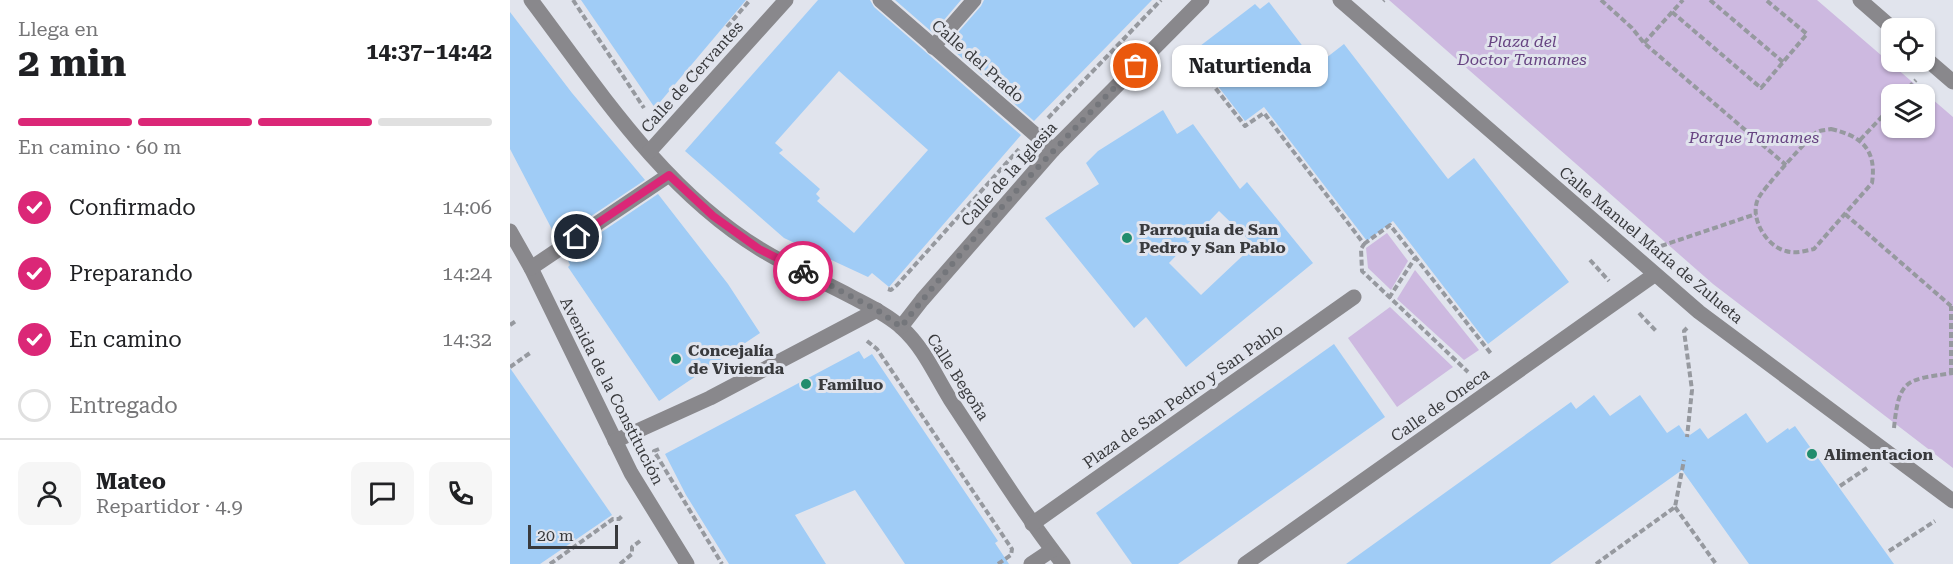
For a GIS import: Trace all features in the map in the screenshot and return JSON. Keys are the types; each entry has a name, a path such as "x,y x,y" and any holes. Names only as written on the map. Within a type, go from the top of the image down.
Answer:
{"street":[{"name":"Calle Begoña","path":"531,0 605,100 669,175 713,216 759,249 877,310 901,327 920,347 946,393 1032,524 1063,564"},
{"name":"Calle de Cervantes","path":"649,152 786,0"},
{"name":"Calle del Prado","path":"880,0 1053,150"},
{"path":"933,47 974,0"},
{"name":"Calle de la Iglesia","path":"901,327 1053,150 1202,0"},
{"name":"Calle Manuel María de Zulueta","path":"1340,0 1699,312 1953,501"},
{"path":"1860,0 1881,18"},
{"path":"1935,66 1953,82"},
{"path":"531,267 669,175"},
{"name":"Avenida de la Constitución","path":"510,231 531,267 615,441 648,502 687,564"},
{"name":"Calle de Oneca","path":"1245,564 1654,275"},
{"name":"Plaza de San Pedro y San Pablo","path":"1032,524 1354,297"},
{"path":"615,441 710,398 877,310"},
{"path":"1031,564 1052,550"}],"path":[{"path":"573,0 648,114"},
{"path":"721,35 750,0"},
{"path":"1043,124 1161,0"},
{"path":"1601,0 1632,28 1644,43 1786,165"},
{"path":"1644,43 1683,0"},
{"path":"1710,0 1783,62"},
{"path":"1672,12 1761,88 1807,34 1766,0"},
{"path":"1188,53 1245,126 1263,113 1364,244"},
{"path":"1911,84 1916,79"},
{"path":"1860,140 1881,118"},
{"path":"1831,129 1860,140 1870,153 1874,170 1872,183 1845,214 1814,249 1802,252 1785,251 1770,243 1761,229 1756,214 1758,199 1786,165 1815,132 1831,129"},
{"path":"881,287 891,290 897,285 1027,141"},
{"path":"1661,246 1756,214"},
{"path":"1845,214 1952,305 1952,374 1914,381 1904,386 1898,397 1894,428"},
{"path":"1468,372 1362,271 1361,249 1364,244 1390,225 1492,355"},
{"path":"1389,298 1415,258"},
{"path":"510,325 516,321"},
{"path":"1684,332 1692,390 1688,437"},
{"path":"861,342 867,341 877,349 1012,549 1011,555 998,564"},
{"path":"510,367 530,353"},
{"path":"667,444 654,451 722,564"},
{"path":"1684,460 1676,507 1716,564"},
{"path":"1840,486 1867,468"},
{"path":"1596,564 1676,507"},
{"path":"550,564 613,519 619,519 623,515"},
{"path":"1889,551 1935,521"},
{"path":"620,564 632,554 632,547 640,541"}],"green space":[{"name":"Parque Tamames","path":"1389,0 1817,0 1881,55 1881,72 1901,72 1915,84 1881,84 1881,138 1935,138 1935,102 1953,117 1953,468 1713,284"},
{"path":"1387,233 1408,261 1391,290 1368,268 1366,248"},
{"path":"1415,270 1479,350 1464,360 1397,299"},
{"path":"1390,307 1453,367 1397,407 1348,338"}],"building":[{"path":"581,0 746,0 655,108"},
{"path":"818,0 870,0 874,7 1021,135 889,287 872,273 868,277 784,238 685,151","holes":["839,71 928,150 854,233 817,201 820,198 816,194 820,189 779,153 783,150 775,143"]},
{"path":"895,0 961,0 933,33"},
{"path":"984,0 1152,0 1034,121 947,45"},
{"path":"1269,2 1317,65 1344,44 1448,179 1474,158 1569,282 1488,344 1393,221 1367,241 1264,107 1245,121 1196,58 1205,51 1200,46 1255,4 1260,9"},
{"path":"510,12 572,93 645,180 557,239 510,149"},
{"name":"Parroquia de San Pedro y San Pablo","path":"1163,110 1177,134 1193,124 1240,189 1247,182 1313,263 1186,367 1146,317 1134,328 1045,218 1099,184 1086,163 1098,151","holes":["1219,211 1254,245 1201,295 1169,263"]},
{"path":"658,194 728,284 760,333 659,401 568,267 570,265 566,256"},
{"path":"1334,344 1385,417 1178,564 1132,564 1096,513"},
{"path":"859,351 864,359 872,354 998,541 995,543 1009,564 905,564 855,490 795,515 826,564 729,564 686,495 665,454"},
{"path":"510,368 612,515 540,564 510,564"},
{"path":"1594,395 1610,416 1640,395 1667,433 1679,425 1687,437 1700,428 1708,439 1746,413 1767,443 1788,428 1789,430 1795,426 1894,564 1749,564 1682,470 1550,564 1346,564 1571,402 1576,409"}],"way so far":[{"path":"803,271 877,310 901,327 1053,150 1136,66"}],"place":[{"name":"Naturtienda","path":"1136,66"},
{"name":"Parroquia de San Pedro y San Pablo","path":"1127,238"},
{"name":"Concejalía de Vivienda","path":"676,359"},
{"name":"Familuo","path":"806,384"},
{"name":"Alimentacion","path":"1812,454"}],"route":[{"path":"577,237 669,175 713,216 759,249 803,271"}],"park label":[{"name":"Plaza del Doctor Tamames","path":"1522,50"}]}
